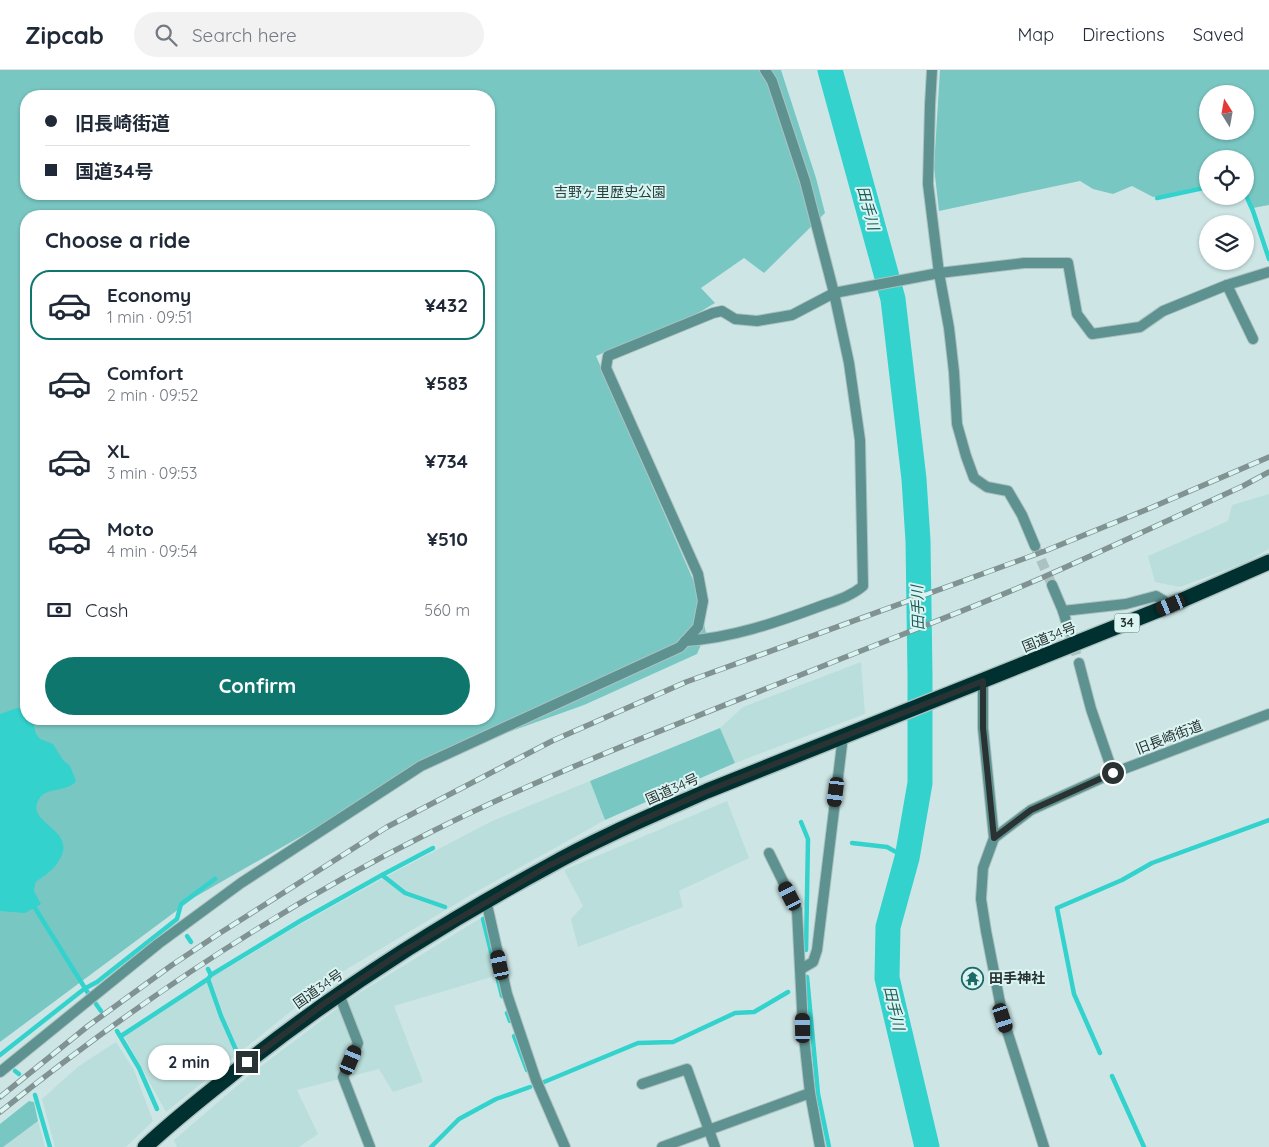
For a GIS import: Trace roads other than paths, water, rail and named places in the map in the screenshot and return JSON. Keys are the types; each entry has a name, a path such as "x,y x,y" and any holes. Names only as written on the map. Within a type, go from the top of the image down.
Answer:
{"highway":[{"name":"国道34号","path":"145,1147 170,1124 247,1062 340,994 402,952 548,866 642,820 707,791 1171,605 1269,562"}],"street":[{"path":"685,642 713,639 782,620 854,594 863,586 860,440 849,363 834,293 805,181 772,81 765,70"},
{"path":"932,70 928,184 939,273 949,328 957,424 974,478 987,488 1008,491 1022,515 1035,546"},
{"path":"0,1072 158,944 241,883 421,766 680,647 698,627 703,601 698,574 606,368 608,356 714,313 722,311 735,319 757,321 792,315 834,293 939,273 1024,264 1068,263 1077,314 1092,334 1140,327 1163,311 1227,284 1269,272"},
{"path":"1227,284 1254,339"},
{"path":"1052,585 1069,631"},
{"path":"1063,611 1126,604 1156,596 1171,605"},
{"path":"1079,663 1113,773"},
{"path":"983,681 983,728 994,838 983,868 981,899 1003,1018 1044,1147"},
{"name":"旧長崎街道","path":"994,838 1031,810 1113,773 1269,714"},
{"path":"801,969 812,962 817,950 843,736"},
{"path":"769,853 798,910 803,1028 810,1093 820,1147"},
{"path":"484,902 488,909 506,994 536,1080 565,1147"},
{"path":"340,994 358,1042 344,1078 370,1147"},
{"path":"642,1084 687,1069 715,1147"},
{"path":"662,1147 810,1093"}],"waterway":[{"name":"田手川","path":"830,70 893,299 914,479 918,541 920,783 907,858 888,927 887,978 927,1147"},
{"path":"1157,198 1199,189"},
{"path":"1250,205 1269,259"},
{"path":"1100,1053 1074,994 1057,908 1122,880 1152,863 1269,820"},
{"path":"801,822 808,839 806,950"},
{"path":"852,843 887,847 907,858"},
{"path":"382,875 433,848"},
{"path":"211,975 300,921 382,875 405,893 445,907"},
{"path":"0,1055 177,919 181,904 215,879"},
{"path":"35,908 88,993"},
{"path":"483,919 502,996"},
{"path":"187,936 191,942"},
{"path":"208,969 211,975 208,979 236,1050"},
{"path":"807,977 818,1094 829,1147"},
{"path":"121,1036 208,979"},
{"path":"544,1082 638,1043 673,1042 735,1013 754,1012 788,992"},
{"path":"96,1004 101,1011"},
{"path":"507,1013 510,1021"},
{"path":"117,1031 139,1068 157,1109"},
{"path":"514,1036 527,1070"},
{"path":"15,1071 19,1074"},
{"path":"1112,1076 1144,1147"},
{"path":"431,1147 459,1119 496,1099 530,1087"},
{"path":"35,1095 50,1147"}],"tunnel":[{"path":"1035,546 1052,585"},
{"path":"1069,631 1079,663"}],"railway":[{"path":"0,1097 88,1026 220,933 387,827 552,741 686,682 1045,551 1269,457"},
{"path":"0,1112 102,1034 207,961 261,926 316,894 372,862 429,833 582,763 1039,579 1243,486 1269,472"}],"place":[{"name":"田手神社","path":"973,978"}],"park label":[{"name":"吉野ヶ里歴史公園","path":"610,192"}]}
